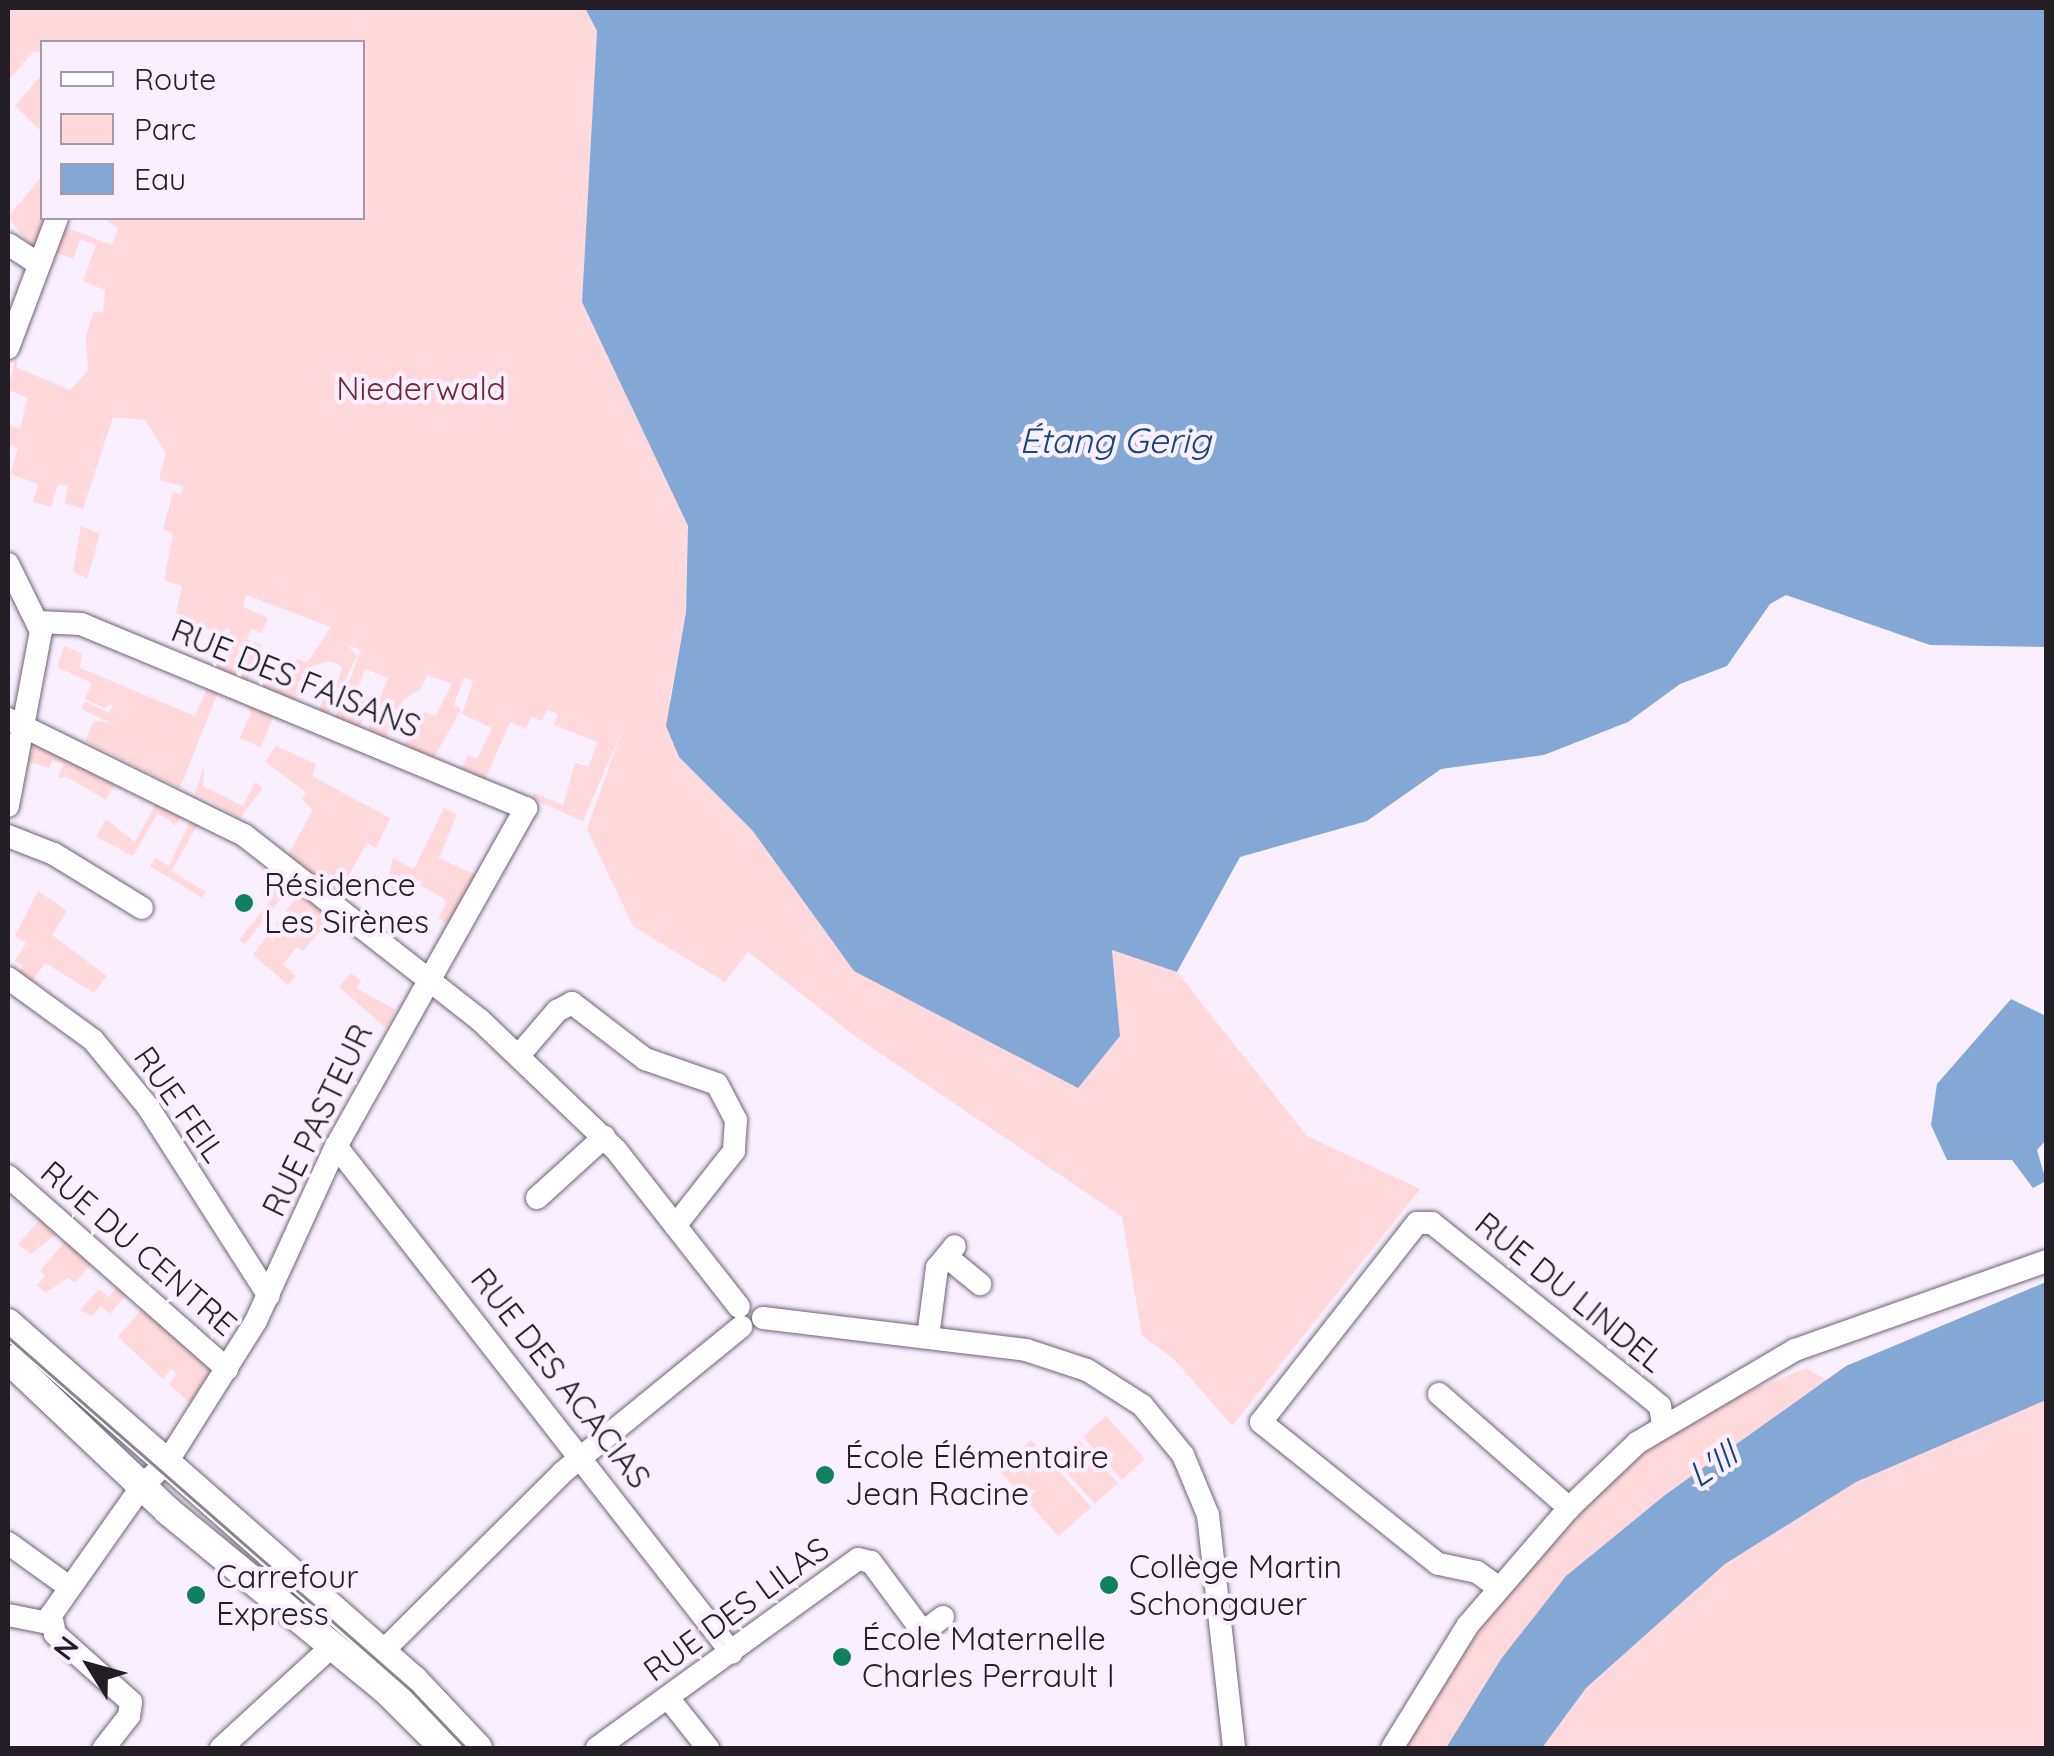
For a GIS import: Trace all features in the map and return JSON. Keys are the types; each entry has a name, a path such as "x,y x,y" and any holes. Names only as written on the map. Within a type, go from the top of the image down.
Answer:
{"main road":[{"path":"8,1323 382,1652 478,1748"},
{"path":"8,1359 142,1486 330,1648 386,1690 444,1748"}],"street":[{"path":"8,348 56,220"},
{"path":"8,244 40,264"},
{"path":"8,564 39,622 16,722 8,806"},
{"name":"RUE DES FAISANS","path":"39,622 81,624 526,808"},
{"path":"16,722 244,836 520,1054 604,1137 748,1317 1026,1350 1087,1370 1142,1405 1175,1443 1208,1515 1234,1748"},
{"name":"RUE PASTEUR","path":"48,1623 142,1486 168,1461 227,1369 269,1296 336,1146 426,978 526,808"},
{"path":"8,836 54,854 142,908"},
{"name":"RUE FEIL","path":"8,978 104,1054 148,1108 269,1296"},
{"path":"520,1054 556,1011 572,1003 644,1059 717,1084 736,1120 734,1151 674,1226"},
{"path":"537,1198 604,1137"},
{"name":"RUE DES ACACIAS","path":"336,1146 582,1456 732,1654"},
{"name":"RUE DU CENTRE","path":"8,1176 227,1369"},
{"name":"RUE DU LINDEL","path":"1499,1588 1477,1572 1431,1560 1261,1422 1424,1220 1660,1406 1663,1424"},
{"path":"928,1337 938,1268 951,1252 980,1284"},
{"path":"1392,1748 1452,1648 1499,1588 1569,1508 1663,1424 1795,1350 2046,1261"},
{"path":"382,1652 582,1456 748,1317"},
{"path":"1439,1394 1569,1508"},
{"path":"8,1543 70,1587"},
{"name":"RUE DES LILAS","path":"597,1748 732,1654 858,1559 871,1562 923,1632 943,1617"},
{"path":"8,1615 48,1623 132,1702 129,1716 104,1748"},
{"path":"221,1748 330,1648"},
{"path":"669,1699 708,1748"}],"green space":[{"name":"Niederwald","path":"8,8 585,8 597,31 582,302 688,526 686,612 670,698 679,757 752,830 854,971 1120,1036 1112,949 1177,972 1307,1136 1420,1189 1232,1426 1175,1360 1142,1336 1122,1217 856,1037 748,952 725,982 633,926 587,829 623,728 583,821 532,799 534,793 563,805 575,763 588,767 598,742 554,725 558,714 547,710 542,721 531,717 526,729 510,722 485,780 461,770 468,755 477,759 492,728 462,714 473,681 464,678 454,705 461,709 433,760 402,747 425,712 435,716 452,684 427,675 421,689 404,699 384,740 367,732 388,678 365,669 356,692 372,699 359,729 335,719 361,650 348,646 357,656 327,716 318,712 324,697 334,698 342,666 330,661 319,664 294,702 263,690 268,674 287,681 297,659 307,663 331,627 246,595 243,607 268,618 262,633 251,629 247,639 262,645 247,682 211,668 225,642 222,636 176,613 182,586 164,580 173,534 163,529 173,492 181,494 183,486 159,480 166,453 145,420 113,417 83,509 65,503 69,479 67,486 58,484 51,507 33,502 38,484 10,474 18,448 8,444 8,425 20,428 28,398 8,390 16,355 17,368 70,390 88,371 86,336 94,311 103,313 105,290 83,281 96,245 80,239 73,259 55,252 65,227 112,245 118,228 105,220 365,220 365,40 40,40 40,52 34,51 8,81"},
{"path":"40,76 40,130 15,106"},
{"path":"40,178 40,220 45,220 32,248 8,217"},
{"path":"81,526 100,534 87,579 73,571"},
{"path":"64,646 82,654 80,668 195,716 208,687 218,692 180,788 85,741 94,721 111,723 81,709 85,701 109,713 114,702 105,708 85,699 92,683 57,667"},
{"path":"247,704 274,715 261,747 239,738 251,714"},
{"path":"35,744 116,782 106,800 67,777 58,778 63,765 53,760 49,768 28,761"},
{"path":"276,746 316,764 312,776 390,818 376,848 367,843 338,894 288,855 313,810 302,800 306,792 265,762"},
{"path":"204,767 203,786 243,806 255,782 263,788 240,818 195,793"},
{"path":"157,802 182,814 176,825 158,813 133,856 96,837 106,819 135,842"},
{"path":"444,808 457,814 439,858 476,875 448,924 438,918 447,902 441,897 405,876 395,894 388,882 393,858 414,869"},
{"path":"191,819 199,823 171,871 206,892 202,898 150,866 155,858 169,866"},
{"path":"277,875 291,886 245,944 239,940 271,900 260,891"},
{"path":"38,891 67,911 52,935 107,976 94,993 45,963 31,982 19,973 23,966 15,961 26,943 15,936"},
{"path":"299,894 340,925 332,935 319,932 303,951 297,947 283,964 296,976 288,985 253,955"},
{"path":"351,973 361,981 356,988 396,1010 386,1028 339,987"},
{"path":"41,1218 57,1233 31,1254 18,1244"},
{"path":"66,1240 92,1263 75,1283 68,1278 45,1293 37,1285 45,1276 40,1271"},
{"path":"118,1286 127,1294 110,1314 101,1306 92,1316 80,1310 99,1289 109,1297"},
{"path":"143,1308 212,1369 190,1403 169,1384 177,1374 171,1369 163,1379 118,1337"},
{"path":"1806,1368 1830,1382 1665,1495 1566,1576 1446,1748 1406,1748 1473,1630 1632,1458 1703,1410"},
{"path":"2046,1400 2046,1748 1542,1748 1586,1688 1725,1564 1856,1482"},
{"path":"1106,1416 1145,1459 1122,1480 1083,1437"},
{"path":"1031,1440 1091,1507 1059,1536 998,1469"},
{"path":"1079,1440 1118,1483 1095,1504 1056,1461"}],"water":[{"name":"Étang Gerig","path":"585,8 2046,8 2046,647 1930,645 1786,595 1770,604 1727,666 1680,684 1628,722 1544,755 1441,769 1367,821 1240,857 1177,972 1112,950 1120,1036 1078,1088 854,971 752,830 679,757 666,726 686,612 688,526 582,302 597,31"},
{"path":"2011,999 2046,1016 2046,1140 2037,1150 2046,1181 2033,1188 2012,1160 1947,1160 1931,1125 1937,1084"},
{"name":"L'Ill","path":"2046,1282 2046,1400 1856,1482 1725,1564 1586,1688 1542,1748 1446,1748 1501,1659 1566,1576 1665,1495 1846,1366"}],"tram line":[{"path":"8,1337 411,1690 466,1748"}],"place":[{"name":"Résidence Les Sirènes","path":"244,903"},
{"name":"École Élémentaire Jean Racine","path":"825,1475"},
{"name":"Collège Martin Schongauer","path":"1109,1585"},
{"name":"Carrefour Express","path":"196,1595"},
{"name":"École Maternelle Charles Perrault I","path":"842,1657"}]}
